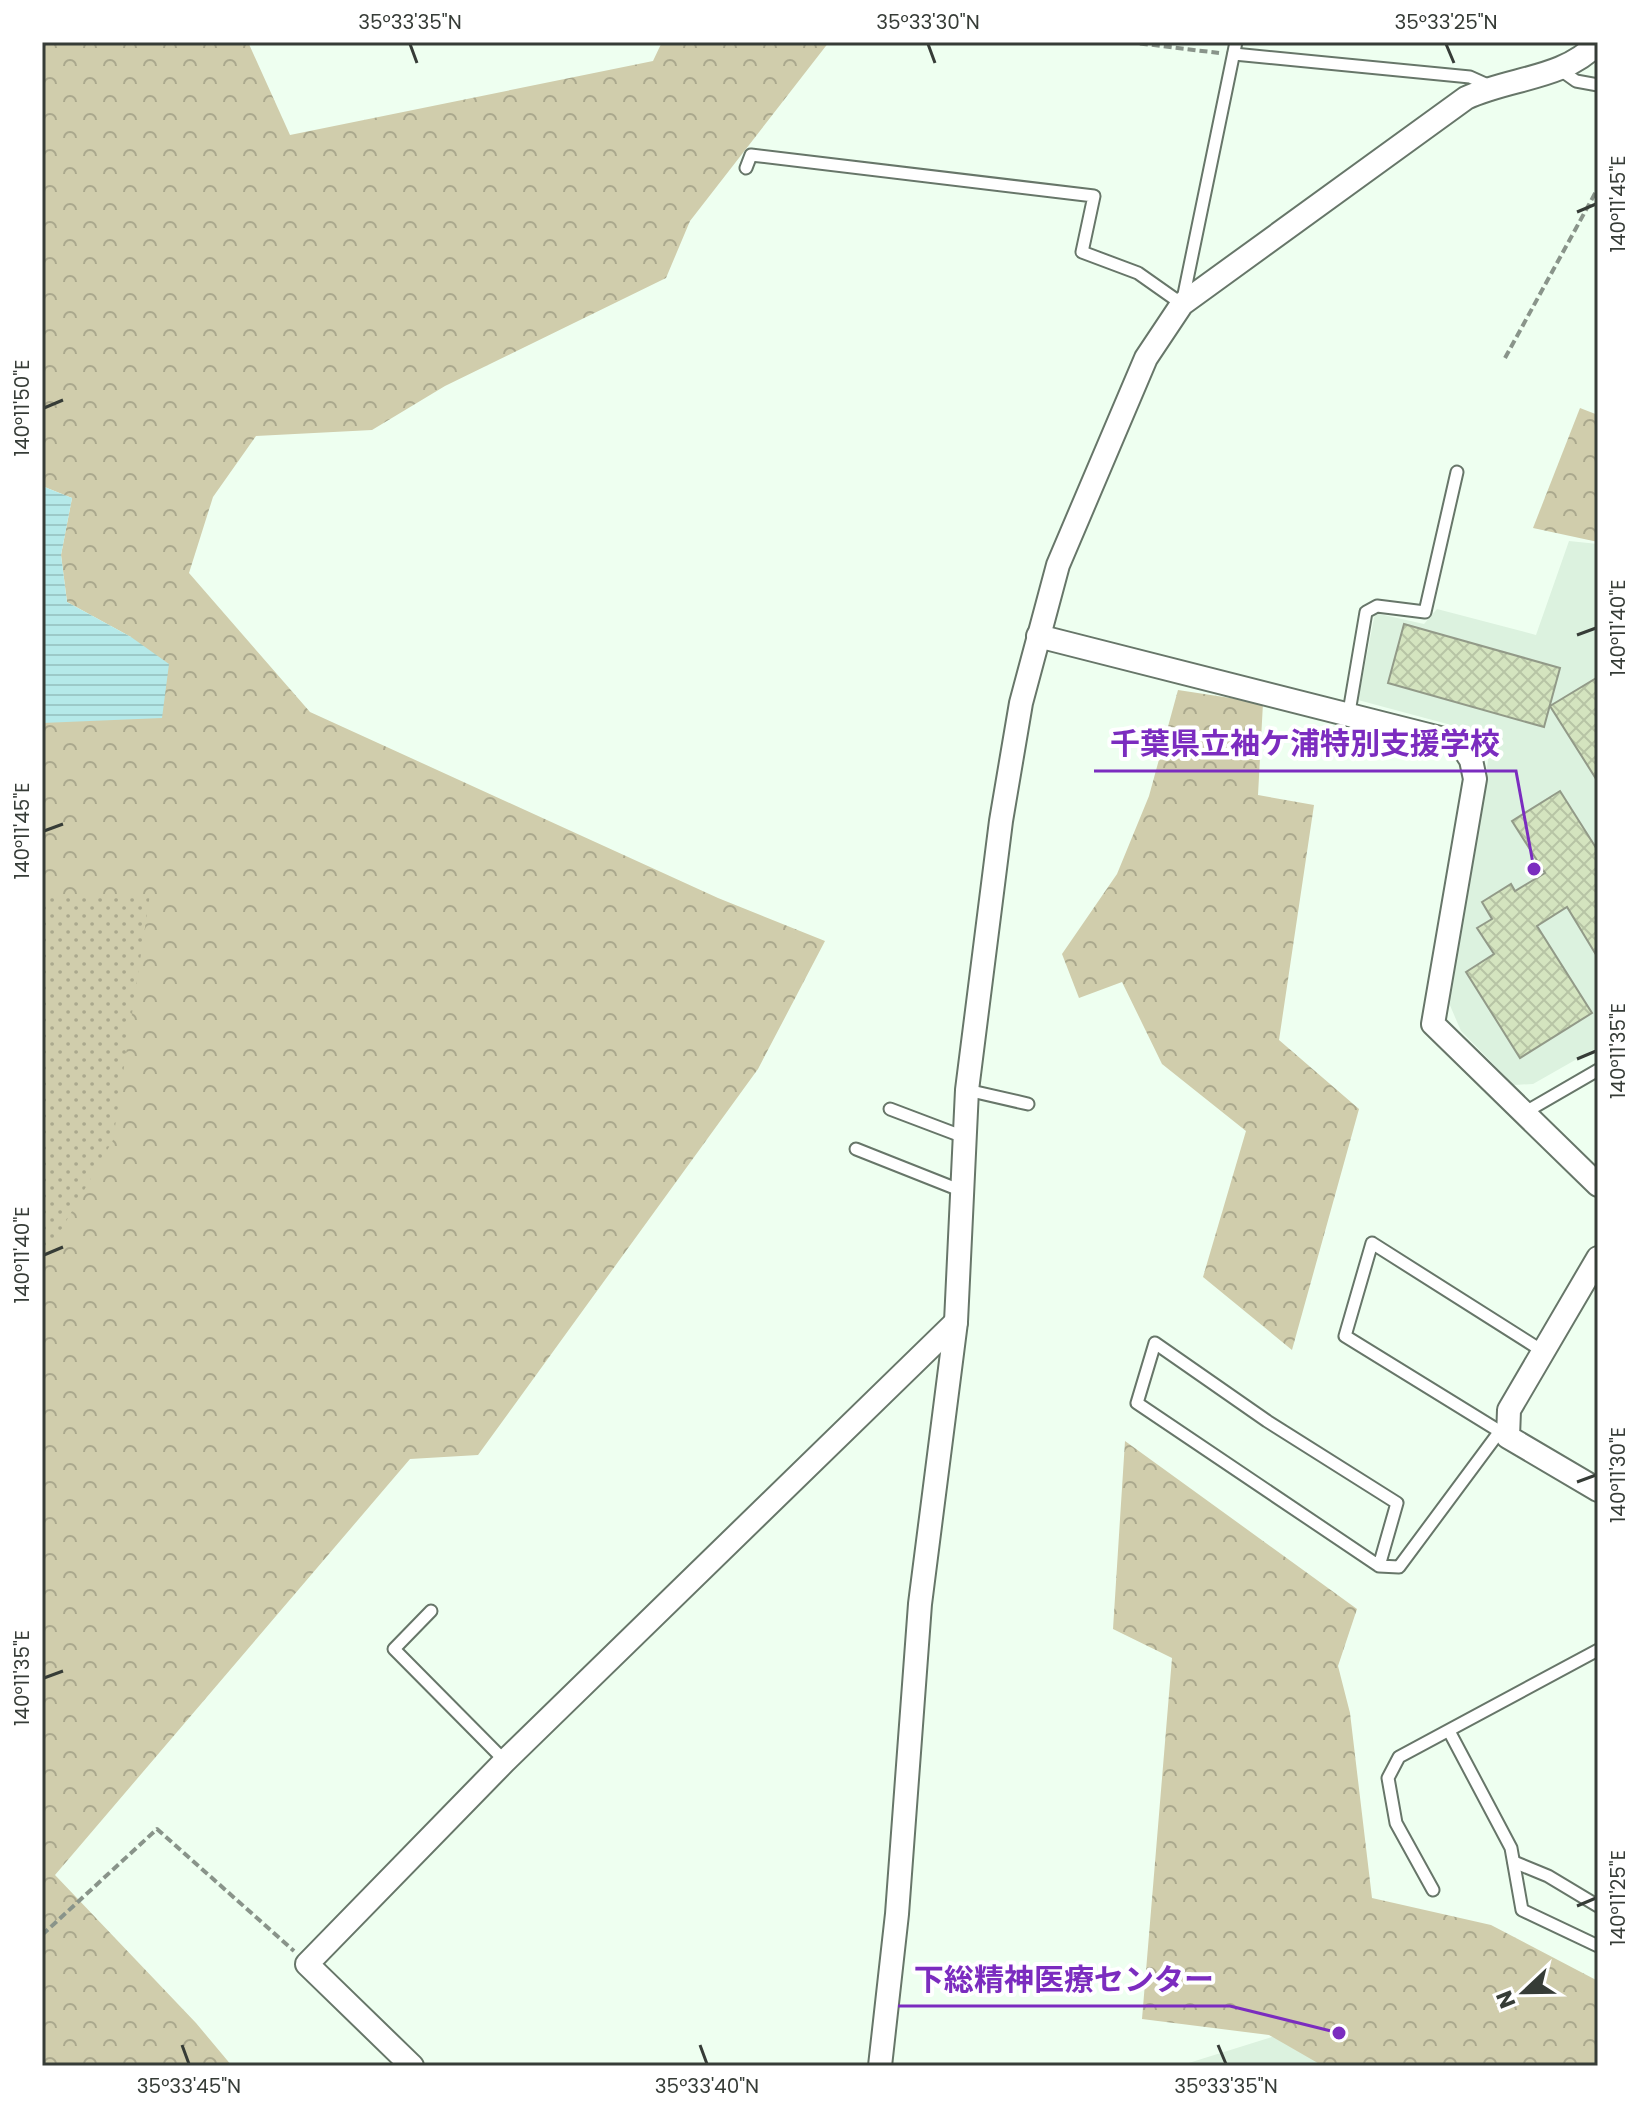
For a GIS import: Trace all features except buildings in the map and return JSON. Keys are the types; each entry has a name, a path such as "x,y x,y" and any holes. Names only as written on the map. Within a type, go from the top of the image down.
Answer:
{"street":[{"path":"880,2066 897,1914 920,1604 956,1322 967,1090 1001,821 1021,703 1058,565 1124,404 1158,337 1182,304 1466,98 1491,86 1562,71 1598,43"},
{"path":"1038,636 1349,712 1460,743 1471,760 1475,779 1433,1024 1598,1185"},
{"path":"1598,1258 1509,1410 1504,1434 1598,1490"},
{"path":"412,2066 307,1964 505,1761 956,1322"}],"lane":[{"path":"746,168 751,155 1094,196 1082,252 1138,273 1182,304 1235,48 1470,77 1491,86"},
{"path":"1562,71 1576,81 1598,85"},
{"path":"1349,712 1366,612 1377,606 1425,612 1457,472"},
{"path":"1522,1114 1598,1070"},
{"path":"967,1090 1028,1104"},
{"path":"890,1109 964,1137"},
{"path":"856,1149 962,1191"},
{"path":"1379,1566 1397,1503 1267,1421 1155,1343 1137,1403 1379,1566 1399,1567 1504,1434 1345,1336 1372,1243 1544,1352"},
{"path":"431,1611 394,1649 505,1761"},
{"path":"1433,1890 1396,1823 1388,1778 1399,1757 1598,1650"},
{"path":"1449,1731 1511,1848 1522,1910 1598,1946"},
{"path":"1514,1862 1548,1876 1598,1906"}],"path":[{"path":"1128,42 1235,48"},
{"path":"1505,358 1598,188"},
{"path":"42,1935 157,1829 307,1964"}],"shaded area":[{"path":"1569,541 1598,544 1598,1047 1533,1084 1514,1085 1461,1031 1449,1003 1492,736 1358,700 1375,613 1424,624 1437,609 1536,635"},
{"path":"1387,2001 1403,2066 1179,2066"}],"green space":[{"path":"42,42 248,42 290,135 653,61 662,42 829,42 690,221 666,278 445,386 372,430 256,436 213,497 189,573 310,712 718,898 825,941 758,1069 478,1455 410,1459 55,1875 196,2023 232,2066 42,2066 42,1263 113,1140 150,894 42,898 42,723 53,720 131,637 67,602 61,555 72,498 42,486"},
{"path":"1580,408 1598,415 1598,542 1533,528"},
{"path":"1178,690 1263,703 1258,795 1314,805 1279,1040 1359,1109 1292,1350 1203,1277 1246,1131 1162,1064 1122,982 1079,998 1062,954 1117,874 1149,796"},
{"path":"42,791 139,801 176,1033 42,1318"},
{"path":"1125,1441 1357,1609 1338,1666 1350,1713 1372,1898 1491,1925 1598,1981 1598,2066 1323,2066 1269,2035 1142,2019 1172,1658 1113,1629"}],"water":[{"path":"42,486 72,498 61,555 67,602 131,637 169,664 162,718 42,723"}],"place":[{"name":"千葉県立袖ケ浦特別支援学校","path":"1534,869"},
{"name":"下総精神医療センター","path":"1339,2033"}]}
